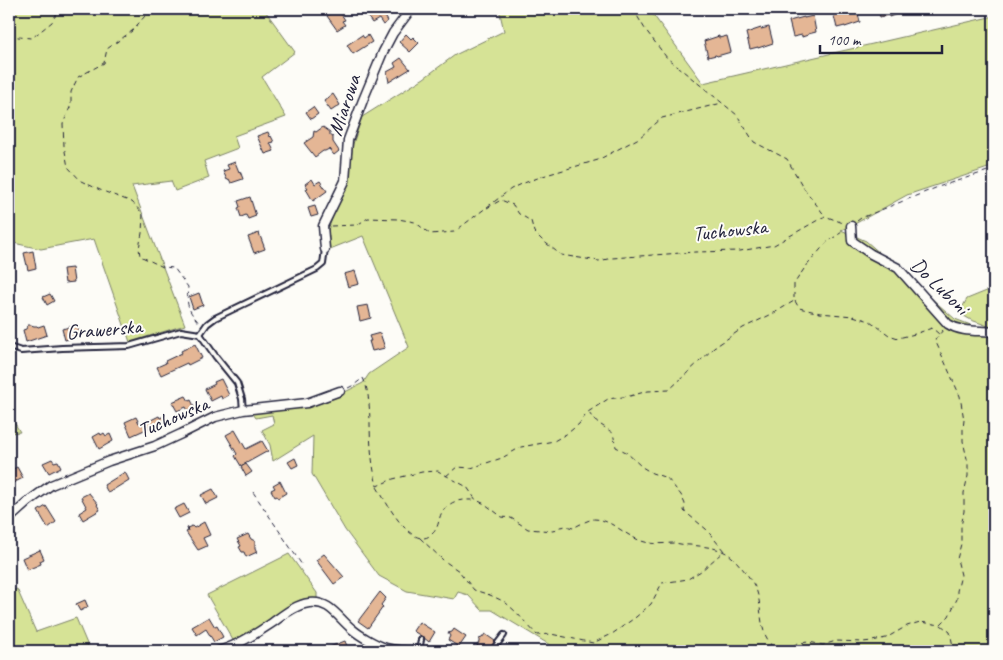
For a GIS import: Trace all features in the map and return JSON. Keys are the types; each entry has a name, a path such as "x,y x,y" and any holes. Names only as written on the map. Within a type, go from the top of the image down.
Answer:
{"street":[{"name":"Miarowa","path":"323,226 345,181 348,140 363,100 392,33 412,9"},
{"path":"323,226 325,249"},
{"name":"Do Luboni","path":"851,226 852,240 872,254 898,268 948,324 961,330 994,332"},
{"name":"Tuchowska","path":"9,519 51,485 109,461 155,446 214,417 243,410 306,403 340,391"},
{"path":"218,651 229,648 267,627 296,607 309,603 323,603 335,612 352,630 385,648 404,651"}],"lane":[{"path":"243,410 237,383 200,334 207,324 215,318 318,269 323,264 325,249"},
{"name":"Grawerska","path":"9,347 21,351 129,346 180,331 200,334"},
{"path":"492,651 504,635"},
{"path":"419,651 421,640"}],"path":[{"path":"9,34 32,38 52,22 59,9"},
{"path":"151,9 132,31 107,50 104,63 78,76 71,92 71,105 63,124 64,146 68,167 81,181 132,202 143,214 139,248 140,256 163,267 174,268 188,287 186,301 193,315 203,327"},
{"path":"633,9 645,29 667,58 737,115 754,142 787,159 802,187 825,216 851,226"},
{"path":"323,226 357,225 368,218 398,219 415,222 430,234 454,232 512,189 524,183 598,160 639,138 662,118 722,103"},
{"path":"939,334 932,328 898,338 889,335 870,321 853,316 820,313 799,308 794,301 794,284 826,243 861,218 938,187 994,169"},
{"name":"Tuchowska","path":"483,211 501,200 513,205 519,214 531,221 534,232 561,255 599,262 612,258 740,251 774,245 825,216"},
{"path":"446,476 456,467 470,468 502,458 521,447 554,441 580,424 588,412 608,399 648,391 669,390 715,347 743,328 794,301"},
{"path":"941,624 949,616 957,599 961,575 957,558 961,544 964,493 968,476 968,463 963,441 963,407 935,340 948,324"},
{"path":"340,391 354,385 363,378 366,384 374,473 377,486 394,515 406,529 420,538 443,560 459,571 474,590 505,602 537,635 551,634 593,643 612,634 651,604 662,583 688,579 701,571 724,551"},
{"path":"588,412 595,421 613,433 616,446 626,452 642,467 652,473 668,478 681,495 685,504 684,511 706,529 724,551 734,558 756,588 762,624 773,651"},
{"path":"377,486 393,479 422,472 438,472 466,487 476,500"},
{"path":"253,492 302,565"},
{"path":"420,538 426,538 432,534 439,525 441,512 447,506 458,501 476,500 485,504 502,517 511,518 528,529 553,531 566,526 572,528 592,519 603,521 616,527 626,535 644,542 712,547 724,551"},
{"path":"770,643 777,649 786,650 798,643 809,642 823,645 836,641 863,642 886,638 920,622 941,624 950,632 954,651"}],"green space":[{"path":"9,9 266,9 266,12 295,52 262,77 286,117 234,136 238,148 204,161 209,178 175,191 171,181 132,186 185,325 130,342 94,239 41,249 9,242"},
{"path":"499,9 649,9 703,83 994,16 994,166 907,195 841,230 866,241 955,319 994,334 994,651 560,651 492,610 482,610 468,595 458,592 454,599 407,591 379,576 345,530 312,474 313,436 273,461 270,445 262,430 274,424 272,415 256,418 251,411 299,407 325,402 363,383 369,374 409,347 363,236 330,249 328,230 336,207 347,185 353,144 362,117 424,78 455,55 504,31"},
{"path":"994,288 994,328 971,320 959,313 967,299"},
{"path":"9,414 20,432 9,433"},
{"path":"289,554 317,593 317,599 303,600 284,609 234,642 207,595"},
{"path":"17,589 36,632 76,618 90,651 9,651 9,592"}],"building":[{"path":"335,9 338,9 345,20 342,21 345,25 337,30 327,16"},
{"path":"371,9 380,9 388,21 383,25 379,19 372,23 365,13"},
{"path":"844,9 857,9 860,22 837,28 833,12"},
{"path":"878,9 905,9 905,11 889,17 889,15 880,17"},
{"path":"813,16 816,32 802,37 802,35 793,37 789,21"},
{"path":"769,27 773,43 750,49 746,33"},
{"path":"406,34 411,39 413,37 419,43 410,52 399,42"},
{"path":"362,35 364,38 368,35 372,42 353,54 347,45"},
{"path":"719,36 719,38 727,36 731,52 708,57 704,41"},
{"path":"401,58 410,69 389,82 387,72 396,67 394,63"},
{"path":"333,94 340,105 331,111 324,101"},
{"path":"313,107 318,114 311,119 306,112"},
{"path":"323,127 330,132 333,142 339,151 334,155 329,149 315,157 304,143 313,137 314,131 316,132"},
{"path":"268,132 274,142 270,143 274,151 265,154 257,136"},
{"path":"235,162 243,179 231,183 229,179 227,180 223,171 229,169 227,165"},
{"path":"312,179 315,184 320,181 327,191 313,201 305,184"},
{"path":"250,197 256,216 248,219 246,215 241,217 238,201"},
{"path":"315,206 318,215 311,217 308,208"},
{"path":"259,233 265,249 254,253 248,237"},
{"path":"33,251 36,268 28,270 24,253"},
{"path":"72,268 74,282 65,283 63,269"},
{"path":"355,271 359,284 348,287 344,274"},
{"path":"199,293 203,305 193,309 189,297"},
{"path":"50,294 54,301 47,305 43,297"},
{"path":"368,305 371,318 360,321 357,307"},
{"path":"28,325 38,327 44,325 47,335 26,342 23,330"},
{"path":"77,325 80,334 76,335 77,337 65,340 62,329"},
{"path":"380,333 385,348 372,351 369,336"},
{"path":"195,344 202,358 161,375 157,367"},
{"path":"221,379 229,395 222,399 221,396 211,401 205,389"},
{"path":"186,396 189,401 191,400 195,408 188,411 186,407 177,411 172,402"},
{"path":"159,416 160,418 164,416 167,424 161,427 160,425 151,427 131,436 125,422 136,417 141,425"},
{"path":"235,430 246,449 262,441 268,451 241,466 235,456 237,454 226,435"},
{"path":"100,433 101,435 104,433 106,436 110,434 113,441 99,449 93,437"},
{"path":"295,458 298,465 292,468 288,462"},
{"path":"52,459 54,462 58,461 61,467 49,473 43,463"},
{"path":"246,464 252,472 246,476 241,467"},
{"path":"17,467 23,478 9,485 9,471"},
{"path":"125,472 129,480 108,493 104,485"},
{"path":"280,481 286,493 278,498 277,496 275,497 271,490 275,488 273,485"},
{"path":"213,489 218,498 206,504 201,495"},
{"path":"89,493 98,504 100,510 83,520 79,513 87,508 81,497"},
{"path":"184,504 189,513 179,518 174,509"},
{"path":"46,506 56,522 48,528 38,511"},
{"path":"204,522 210,535 203,538 207,546 198,550 186,532 188,531 187,528 192,526 194,528"},
{"path":"248,534 255,541 257,552 246,557 239,547 241,546 237,539"},
{"path":"40,550 44,559 40,561 41,564 27,570 22,558"},
{"path":"324,554 344,577 334,584 316,560"},
{"path":"380,592 386,598 381,605 383,607 368,628 358,621"},
{"path":"85,600 88,607 80,611 76,604"},
{"path":"209,617 223,637 214,642 206,629 197,635 192,627"},
{"path":"419,622 435,632 429,642 413,631"},
{"path":"454,629 466,637 459,647 448,640 450,636 448,633"},
{"path":"485,634 495,641 488,651 484,651 477,646 479,639"},
{"path":"345,641 349,651 319,651"}]}
